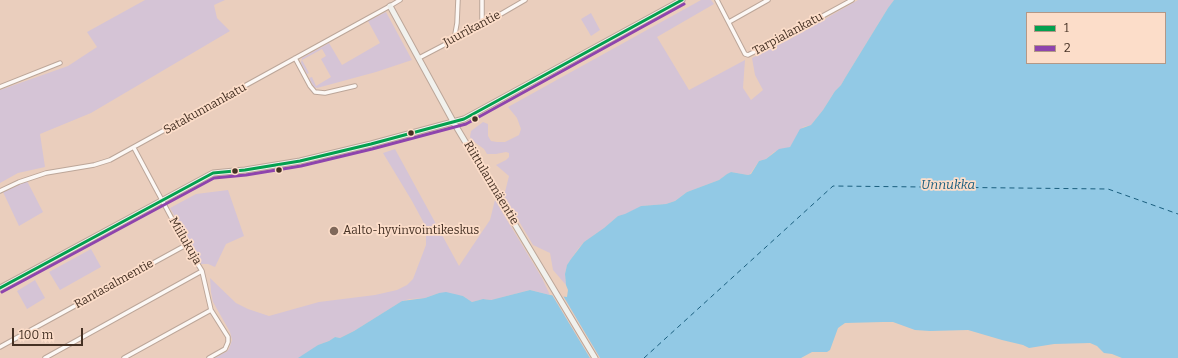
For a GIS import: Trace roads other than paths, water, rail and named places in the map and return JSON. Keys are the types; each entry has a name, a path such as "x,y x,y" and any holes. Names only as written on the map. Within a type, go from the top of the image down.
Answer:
{"street":[{"name":"Satakunnankatu","path":"0,191 19,182 46,173 102,163 134,148 400,0"},
{"path":"454,40 457,23 458,0"},
{"path":"482,0 482,24"},
{"name":"Juurikantie","path":"419,58 525,0"},
{"path":"0,288 213,173 245,170 300,161 454,123 464,119 682,0"},
{"path":"717,0 729,22 768,0"},
{"name":"Tarpialankatu","path":"729,22 745,54 751,54 852,0"},
{"name":"Riittulanmäentie","path":"390,6 454,123 595,358"},
{"path":"296,58 310,86 315,92 322,93 355,86"},
{"path":"0,87 60,63"},
{"name":"Miilukuja","path":"134,148 186,245 202,271 211,310 228,337 228,342 225,349 209,358"},
{"name":"Rantasalmentie","path":"0,347 186,245"},
{"path":"45,358 202,271"},
{"path":"124,358 211,310"}],"water":[{"name":"Unnukka","path":"894,0 1178,0 1178,358 1122,358 1104,353 1097,346 1090,343 1054,344 1029,348 968,330 915,330 893,322 883,322 845,323 838,328 830,350 827,352 812,352 801,358 298,358 318,345 335,337 340,338 354,331 402,301 425,298 446,292 463,296 472,302 483,299 491,300 530,290 567,297 568,290 565,274 567,265 584,242 618,216 641,206 666,204 675,201 687,192 719,180 731,172 748,175 751,174 759,161 766,159 779,149 790,147 800,129 811,125 841,85"}],"place":[{"name":"Aalto-hyvinvointikeskus","path":"334,231"}]}
